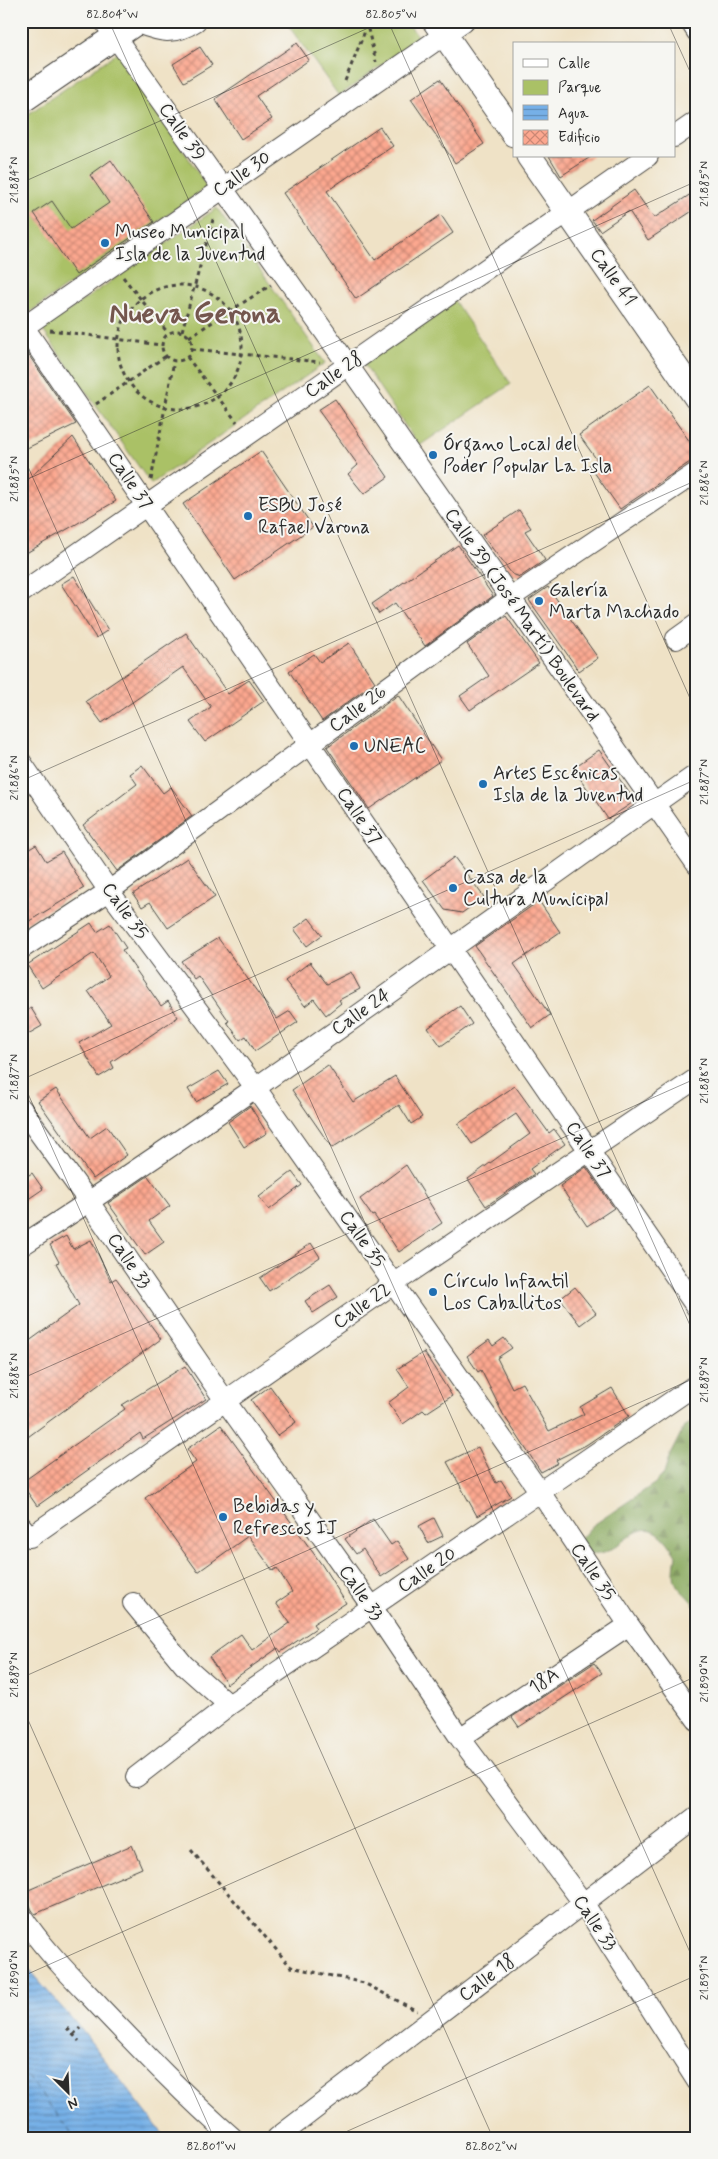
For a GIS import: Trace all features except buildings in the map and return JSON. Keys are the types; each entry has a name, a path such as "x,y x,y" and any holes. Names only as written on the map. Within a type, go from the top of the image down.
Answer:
{"main road":[{"path":"21,101 109,29 137,22"},
{"path":"448,26 513,132"},
{"name":"Calle 41","path":"530,158 697,398"}],"street":[{"path":"137,22 158,31 181,31 196,21"},
{"path":"690,21 697,32"},
{"name":"Calle 30","path":"22,326 331,114 448,26"},
{"name":"Calle 39","path":"109,29 348,365"},
{"path":"676,136 697,121"},
{"name":"Calle 28","path":"21,593 569,213 645,158"},
{"name":"Calle 37","path":"22,326 697,1308"},
{"name":"Calle 39 (José Martí) Boulevard","path":"348,365 697,865"},
{"name":"Calle 26","path":"21,949 110,891 510,598 697,472"},
{"path":"676,639 697,624"},
{"name":"Calle 35","path":"21,762 110,891 255,1087 540,1492 629,1625 697,1720"},
{"name":"Calle 24","path":"21,1246 89,1202 255,1087 697,774"},
{"name":"Calle 22","path":"26,1532 226,1402 393,1284 697,1078"},
{"name":"Calle 33","path":"21,1108 89,1202 226,1402 372,1607 460,1738 584,1904 697,2081"},
{"name":"Calle 20","path":"136,1778 229,1705 697,1384"},
{"path":"133,1602 184,1665 229,1705"},
{"name":"18A","path":"460,1738 629,1625"},
{"name":"Calle 18","path":"277,2138 697,1816"},
{"path":"21,1915 38,1938 117,2025 201,2110 233,2138"}],"path":[{"path":"366,21 380,79"},
{"path":"331,114 367,26"},
{"path":"182,331 222,188"},
{"path":"112,264 168,333"},
{"path":"189,337 285,277"},
{"path":"176,285 194,287 211,293 230,311 240,332 241,354 233,377 217,396 197,406 187,408 165,407 151,402 128,382 119,361 118,339 130,310 140,299 157,289 176,285"},
{"path":"22,326 161,345"},
{"path":"161,345 166,356 174,361 187,357 192,349 189,337 182,331 168,333"},
{"path":"161,345 168,333"},
{"path":"192,349 348,365"},
{"path":"83,413 166,356"},
{"path":"187,357 247,436"},
{"path":"146,506 174,361"},
{"path":"191,1850 290,1967 364,1983 433,2019"},
{"path":"67,2028 79,2041"},
{"path":"73,2035 80,2028"}],"green space":[{"path":"285,21 406,21 419,38 339,96"},
{"path":"120,51 207,187 30,312 21,299 21,119"},
{"path":"217,208 325,363 151,484 42,329"},
{"path":"453,299 511,384 419,446 359,357"},
{"path":"697,1419 697,1608 677,1586 674,1575 676,1555 662,1536 650,1530 638,1531 603,1553 590,1554 574,1546 592,1526 654,1484 664,1474 670,1455 684,1427"}],"water":[{"path":"21,1961 80,2028 166,2138 21,2138"}],"ferry route":[{"path":"21,2068 75,2138"}],"place":[{"name":"Museo Municipal Isla de la Juventud","path":"105,243"},
{"name":"Órgano Local del Poder Popular La Isla","path":"433,455"},
{"name":"ESBU José Rafael Varona","path":"248,516"},
{"name":"Galería Marta Machado","path":"539,601"},
{"name":"UNEAC","path":"354,746"},
{"name":"Artes Escénicas Isla de la Juventud","path":"483,784"},
{"name":"Casa de la Cultura Municipal","path":"453,888"},
{"name":"Círculo Infantil Los Caballitos","path":"433,1292"},
{"name":"Bebidas y Refrescos IJ","path":"223,1517"}],"district":[{"name":"Nueva Gerona","path":"195,314"}]}
